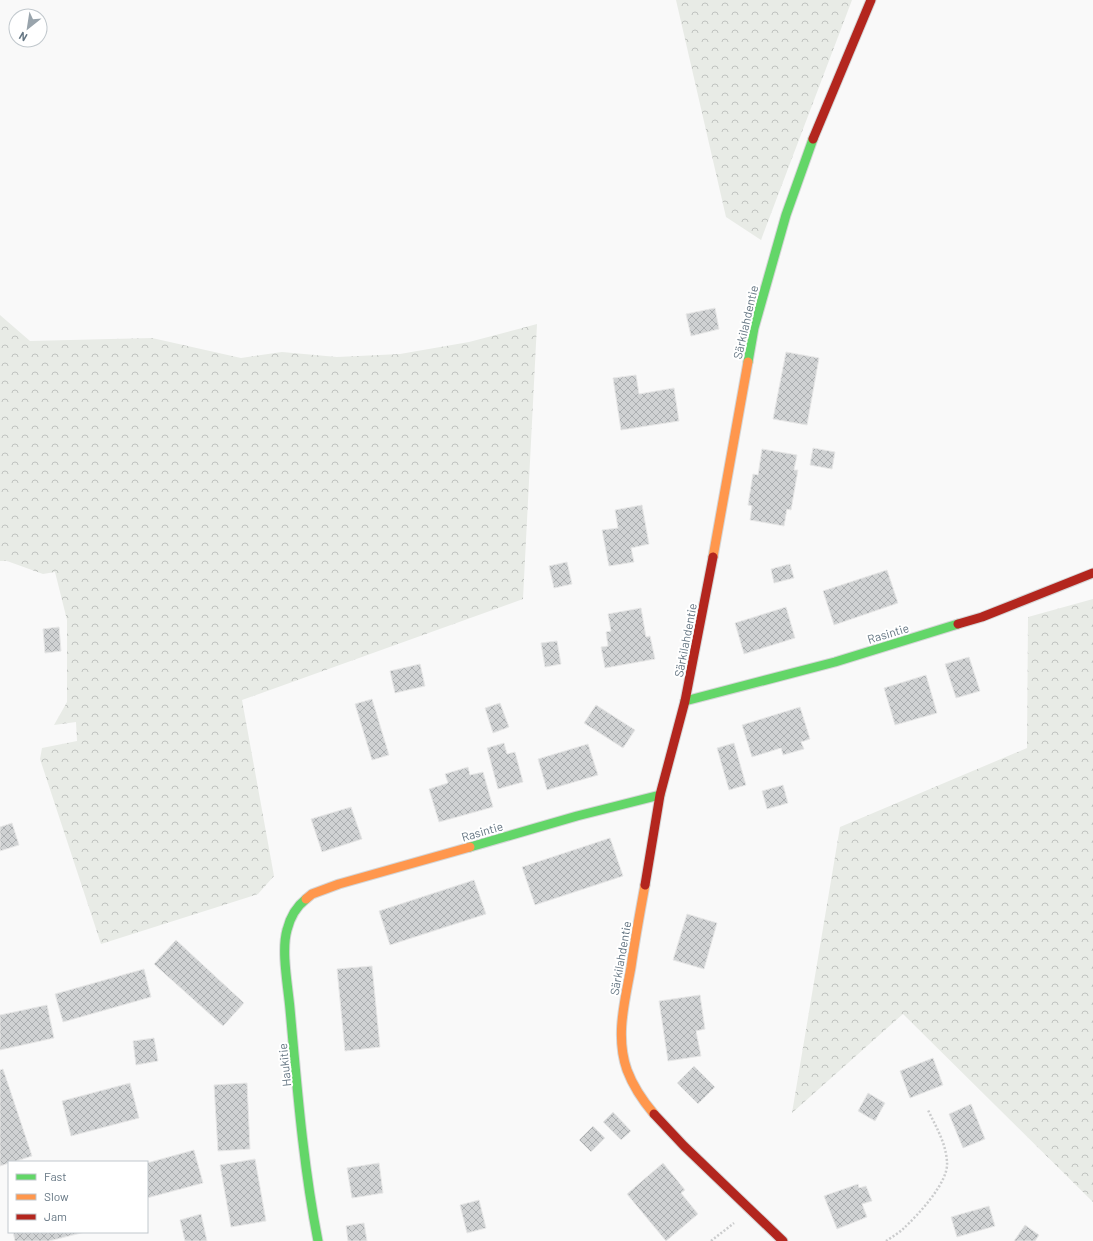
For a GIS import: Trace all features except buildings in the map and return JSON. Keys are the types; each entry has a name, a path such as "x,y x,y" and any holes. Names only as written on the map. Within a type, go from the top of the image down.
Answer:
{"street":[{"name":"Särkilahdentie","path":"783,1241 677,1138 648,1106 636,1088 628,1071 623,1048 621,1025 660,795 685,701 718,533 754,328 786,215 806,156 871,0"},
{"name":"Rasintie","path":"685,701 835,662 982,617 1093,573"},
{"name":"Rasintie","path":"312,894 346,882 660,795"},
{"name":"Haukitie","path":"312,894 301,903 293,915 287,930 285,948 310,1201 318,1241"}],"path":[{"path":"886,1241 903,1229 930,1200 945,1176 948,1163 945,1144 928,1110"},
{"path":"711,1241 751,1210"}],"green space":[{"path":"676,0 852,0 761,240 726,217"},
{"path":"0,315 30,341 152,338 241,358 282,352 337,357 400,354 469,342 537,324 523,599 242,700 274,876 258,894 101,944 40,759 42,748 77,741 76,722 54,725 67,702 67,620 55,572 43,574 7,561 0,561"},
{"path":"1093,599 1093,1202 903,1014 792,1113 840,827 1027,748 1028,617"}],"traffic: fast":[{"path":"748,362 754,328 786,215 813,139"},
{"path":"685,701 835,662 958,624"},
{"path":"470,847 577,816 660,795"},
{"path":"306,899 297,909 288,926 285,938 285,958 304,1154 318,1241"}],"traffic: slow":[{"path":"713,557 748,362"},
{"path":"306,899 312,894 339,884 470,847"},
{"path":"645,885 621,1031 623,1057 629,1076 654,1114"}],"traffic: jam":[{"path":"813,139 871,0"},
{"path":"645,885 660,795 685,701 713,557"},
{"path":"958,624 982,617 1093,573"},
{"path":"654,1114 684,1146 783,1241"}]}
